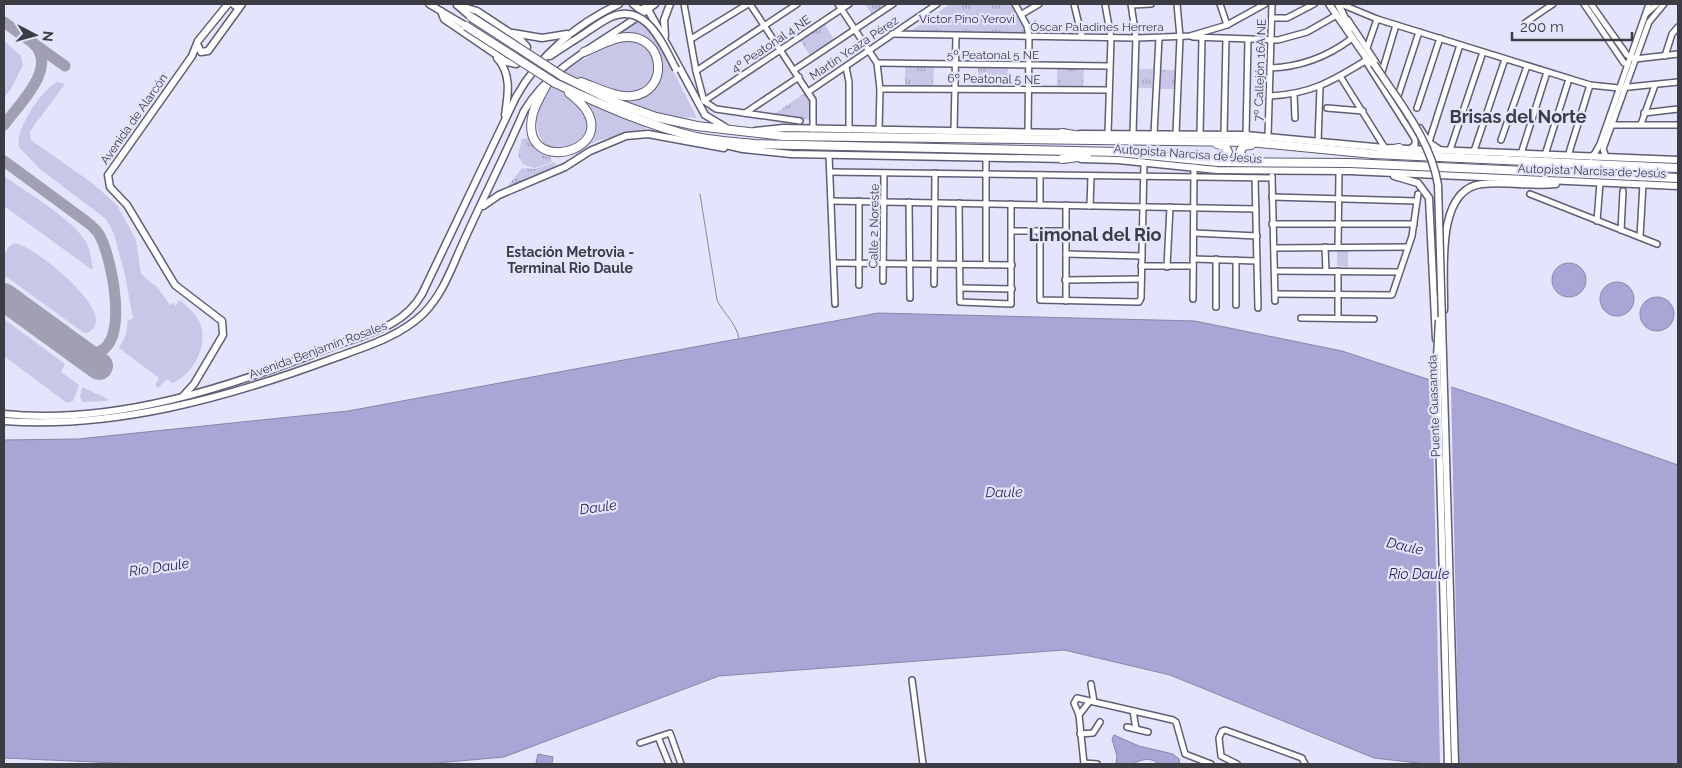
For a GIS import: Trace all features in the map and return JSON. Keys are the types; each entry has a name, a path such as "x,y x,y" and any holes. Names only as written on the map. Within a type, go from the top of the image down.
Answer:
{"highway":[{"name":"Autopista Narcisa de Jesús","path":"471,17 562,76 615,107 677,122 742,131 813,137 1190,142 1276,145 1373,154 1678,168"},
{"name":"Autopista Narcisa de Jesús","path":"466,26 554,79 615,107 697,137 754,144 805,147 1114,152 1273,167 1350,163 1678,178"},
{"path":"562,76 615,93 637,95 645,92 652,85 659,66 657,55 651,46 639,38 624,37 584,52"},
{"path":"554,79 585,107 590,127 585,141 569,152 559,153 548,150 537,141 532,128 533,112 554,79"},
{"path":"1062,133 1114,142"},
{"path":"1189,159 1198,157 1221,159 1228,152 1223,145 1190,142"},
{"path":"1273,167 1266,160 1245,160 1240,152 1245,145 1266,147 1276,145"},
{"path":"1373,154 1399,148"},
{"path":"1062,159 1114,152"}],"main road":[{"name":"Avenida de Alarcón","path":"183,396 194,384 221,338 223,324 217,316 175,285 127,205 110,187 108,177 111,169 192,56 198,41 230,4"},
{"name":"Autopista Narcisa de Jesús","path":"429,4 466,26"},
{"path":"441,11 444,19 512,64 519,63 525,59 527,52 524,44 477,11 457,4"},
{"name":"Autopista Narcisa de Jesús","path":"457,4 471,17"},
{"path":"542,60 558,43 619,4"},
{"path":"633,4 639,9 646,6 705,115"},
{"name":"Avenida Benjamín Rosales","path":"4,421 85,420 168,407 270,382 385,338 414,321 437,297 479,211 524,111 542,85 554,79 584,52 646,6 655,4"},
{"path":"667,42 664,20 670,4"},
{"path":"1329,4 1334,14 1373,65"},
{"path":"1339,4 1373,65"},
{"path":"211,48 208,39 198,41 199,51 204,53 211,48 240,6"},
{"path":"542,60 613,16 622,14 635,16 653,28 705,115 715,123 742,131"},
{"path":"505,29 528,36 550,38 580,28"},
{"path":"493,53 503,66 508,80 505,121"},
{"name":"Avenida Benjamín Rosales","path":"4,414 84,414 183,396 255,377 381,330 404,315 422,294 522,87 542,60"},
{"name":"Puente Guasamda","path":"1373,65 1421,142 1433,172 1436,188 1455,764"},
{"name":"Autopista Narcisa de Jesús","path":"742,131 783,128 954,132 1224,134 1268,136 1385,148 1678,160"},
{"path":"479,211 499,195 565,167 584,154 626,136 648,134 700,145 743,150"},
{"name":"Autopista Narcisa de Jesús","path":"697,137 743,150 829,155 1062,159 1144,162 1194,167 1273,167 1678,186"},
{"path":"1376,172 1410,180 1421,186 1429,198 1441,356"},
{"path":"1441,356 1446,232 1452,205 1465,191 1482,184 1541,186 1574,182"},
{"name":"Puente Guasamda","path":"1441,356 1448,764"}],"street":[{"path":"230,4 240,6"},
{"path":"684,4 696,72 704,101 716,109 800,121"},
{"path":"691,39 749,4 808,92 814,105 813,129"},
{"path":"696,72 797,4"},
{"name":"4º Peatonal 4 NE","path":"704,101 840,6 849,4"},
{"path":"794,70 893,4"},
{"path":"926,4 929,9"},
{"name":"Martín Ycaza Pérez","path":"808,92 937,4"},
{"path":"1015,4 1022,14 1029,36 1028,133"},
{"path":"1022,14 1039,4"},
{"path":"1074,4 1082,37"},
{"path":"1105,4 1111,38 1108,134"},
{"path":"1133,134 1136,38 1132,4 1151,4"},
{"path":"1176,134 1180,37 1177,4"},
{"path":"1220,4 1227,25"},
{"name":"Óscar Paladines Herrera","path":"892,34 1111,38 1180,37 1190,36 1227,25 1265,4"},
{"name":"7º Callejón 16A NE","path":"1268,136 1272,4"},
{"path":"1272,18 1287,18 1314,4"},
{"path":"1339,4 1377,19 1590,85 1622,88 1678,82"},
{"path":"1525,23 1553,4"},
{"path":"1584,4 1624,63 1628,65"},
{"path":"1591,4 1624,53 1633,58 1678,54"},
{"path":"1606,157 1603,149 1612,125 1628,65 1633,58 1649,4"},
{"path":"1644,18 1657,7 1664,4"},
{"path":"840,6 877,63 880,89 878,130"},
{"path":"1590,157 1596,153 1648,22 1657,7"},
{"path":"1190,36 1226,40 1271,41 1295,37 1334,14 1415,139 1415,145 1411,148"},
{"path":"1345,16 1429,142 1442,150"},
{"path":"1367,48 1377,19"},
{"path":"1382,72 1396,25"},
{"path":"1665,56 1672,34 1678,27"},
{"path":"1398,96 1419,32"},
{"path":"954,132 956,36"},
{"path":"1154,134 1160,38"},
{"path":"1200,134 1202,38"},
{"path":"1417,108 1440,38"},
{"path":"1270,68 1302,64 1322,57 1351,39"},
{"path":"1224,134 1226,40"},
{"path":"1246,135 1248,40"},
{"path":"1429,142 1460,45"},
{"path":"1450,150 1483,52"},
{"path":"1474,152 1505,59"},
{"path":"1270,96 1294,94 1320,87 1365,61"},
{"name":"5º Peatonal 5 NE","path":"877,63 1110,66"},
{"path":"1500,140 1527,66"},
{"path":"846,67 849,82 849,130"},
{"path":"1522,154 1547,72"},
{"path":"1340,76 1385,148"},
{"path":"744,113 798,77"},
{"path":"1545,155 1569,79"},
{"path":"1568,156 1590,85"},
{"path":"1641,124 1655,85"},
{"path":"1318,142 1320,87"},
{"name":"6º Peatonal 5 NE","path":"880,89 1109,90"},
{"path":"1294,94 1295,118"},
{"path":"1327,108 1363,111"},
{"path":"1644,113 1678,109"},
{"path":"1612,125 1678,125"},
{"path":"829,155 835,304"},
{"path":"986,158 986,265"},
{"path":"1040,230 1039,298 1042,302 1137,302 1141,298 1144,162"},
{"path":"1193,299 1194,167"},
{"path":"1273,167 1272,224 1275,302"},
{"path":"1338,247 1339,171"},
{"path":"830,172 1272,178"},
{"name":"Calle 2 Noreste","path":"883,281 884,172"},
{"path":"934,284 935,173"},
{"path":"1040,175 1040,205"},
{"path":"1090,176 1090,206"},
{"path":"1255,178 1258,308"},
{"path":"1597,221 1600,183"},
{"path":"1640,237 1643,184"},
{"path":"1621,230 1623,191"},
{"path":"1275,294 1392,295 1414,224 1418,194"},
{"path":"1530,194 1657,244"},
{"path":"1272,198 1417,201"},
{"path":"832,201 1256,209"},
{"path":"859,201 859,285"},
{"path":"909,202 910,298"},
{"path":"960,203 960,302 1011,304 1011,204"},
{"path":"1066,205 1066,301"},
{"path":"1168,266 1170,207"},
{"path":"1272,224 1414,224"},
{"path":"1012,230 1066,231"},
{"path":"1194,233 1256,236"},
{"path":"1325,247 1326,271"},
{"path":"1274,248 1408,247"},
{"path":"1066,254 1142,256"},
{"path":"1193,258 1257,261"},
{"path":"1216,260 1216,307"},
{"path":"1236,260 1236,305"},
{"path":"834,263 1012,265"},
{"path":"1141,266 1193,266"},
{"path":"1275,271 1399,272"},
{"path":"1338,271 1338,317"},
{"path":"1065,280 1141,279"},
{"path":"961,288 1012,289"},
{"path":"1301,318 1338,317 1374,319"},
{"path":"912,680 923,764"},
{"path":"1079,715 1091,702 1091,684"},
{"path":"1097,764 1084,764 1079,715 1075,708 1075,700 1081,698 1091,702 1173,720 1176,722 1182,750 1185,754 1211,764"},
{"path":"1134,711 1136,729"},
{"path":"1080,734 1093,733 1100,722"},
{"path":"1127,727 1148,732"},
{"path":"1237,764 1221,756 1219,738 1222,731 1225,730 1302,758 1305,764"},
{"path":"640,743 670,733 681,764"},
{"path":"658,737 669,764"}],"green space":[{"path":"865,4 890,4 873,16"},
{"name":"Víctor Pino Yerovi","path":"950,4 1011,4 1026,26 1026,34 908,33"},
{"path":"640,20 655,35 697,118 671,117 601,93 595,104 645,126 646,130 599,140 583,148 592,134 587,131 575,145 563,150 551,148 542,140 537,127 538,111 547,92 564,72 582,60 615,43 617,35"},
{"path":"824,23 835,41 811,57 800,40"},
{"path":"4,41 21,56 23,65 11,89 4,98"},
{"path":"905,65 934,66 933,88 905,88"},
{"path":"978,67 1008,67 1006,88 978,88"},
{"path":"1057,69 1084,69 1083,88 1057,88"},
{"path":"1136,69 1153,69 1152,88 1136,88"},
{"path":"1159,70 1176,70 1175,89 1159,89"},
{"path":"57,82 65,84 30,131 31,140 92,183 117,205 136,240 141,274 157,287 170,305 173,303 176,306 179,300 191,310 200,323 202,331 201,349 192,366 180,379 172,383 167,379 158,388 155,385 159,378 119,348 126,335 128,320 133,319 125,275 114,234 106,219 40,169 19,147 21,131 25,121 37,101"},
{"path":"805,93 810,101 811,120 774,114"},
{"path":"527,138 540,152 551,157 552,162 535,168 523,164 518,155 522,139"},
{"path":"555,162 557,167 507,187 522,168 534,169"},
{"path":"4,176 61,216 80,234 89,248 93,269 4,206"},
{"path":"15,243 25,247 53,266 81,292 91,306 96,318 91,331 84,333 4,275 6,252"},
{"path":"1337,250 1348,250 1348,267 1337,266"},
{"path":"4,319 65,364 61,372 79,385 73,401 67,403 4,356"},
{"path":"82,387 108,399 108,401 82,402 80,396"}],"water":[{"path":"1569,263 1576,264 1581,268 1585,273 1585,287 1581,292 1576,296 1569,297 1562,296 1557,292 1553,287 1552,280 1553,273 1557,268 1562,264"},
{"path":"1617,282 1624,283 1629,287 1633,292 1633,306 1629,311 1624,315 1617,316 1610,315 1605,311 1601,306 1600,299 1601,292 1605,287 1610,283"},
{"path":"1657,297 1664,298 1669,302 1673,307 1673,321 1669,326 1664,330 1657,331 1650,330 1645,326 1641,321 1640,314 1641,307 1645,302 1650,298"},
{"name":"Río Daule","path":"878,313 1195,321 1342,351 1506,405 1678,465 1678,764 1427,764 1374,758 1170,675 1064,650 719,676 504,757 426,764 140,764 4,758 4,440 78,439 348,411"},
{"path":"1114,735 1139,746 1173,754 1179,759 1180,764 1159,764 1149,759 1130,764 1116,764 1117,756 1112,739"},
{"path":"538,754 553,757 552,764 536,763"}],"pier":[{"path":"1432,378 1451,384 1459,764 1440,764"}],"waterway":[{"path":"700,194 717,300 735,328 739,338"}],"taxiway":[{"path":"4,22 65,66"},
{"path":"4,125 34,86 39,75 42,64 40,54 34,44"},
{"path":"4,161 91,225 99,234 105,249 114,288 116,310 114,330 108,345 97,353 79,351"}],"runway":[{"path":"4,297 99,366"}],"district":[{"name":"Brisas del Norte","path":"1518,116"},
{"name":"Limonal del Rio","path":"1095,234"},
{"name":"Estación Metrovia - Terminal Rio Daule","path":"570,260"}],"water label":[{"name":"Daule","path":"1004,492"},
{"name":"Daule","path":"598,507"},
{"name":"Daule","path":"1405,546"}]}
